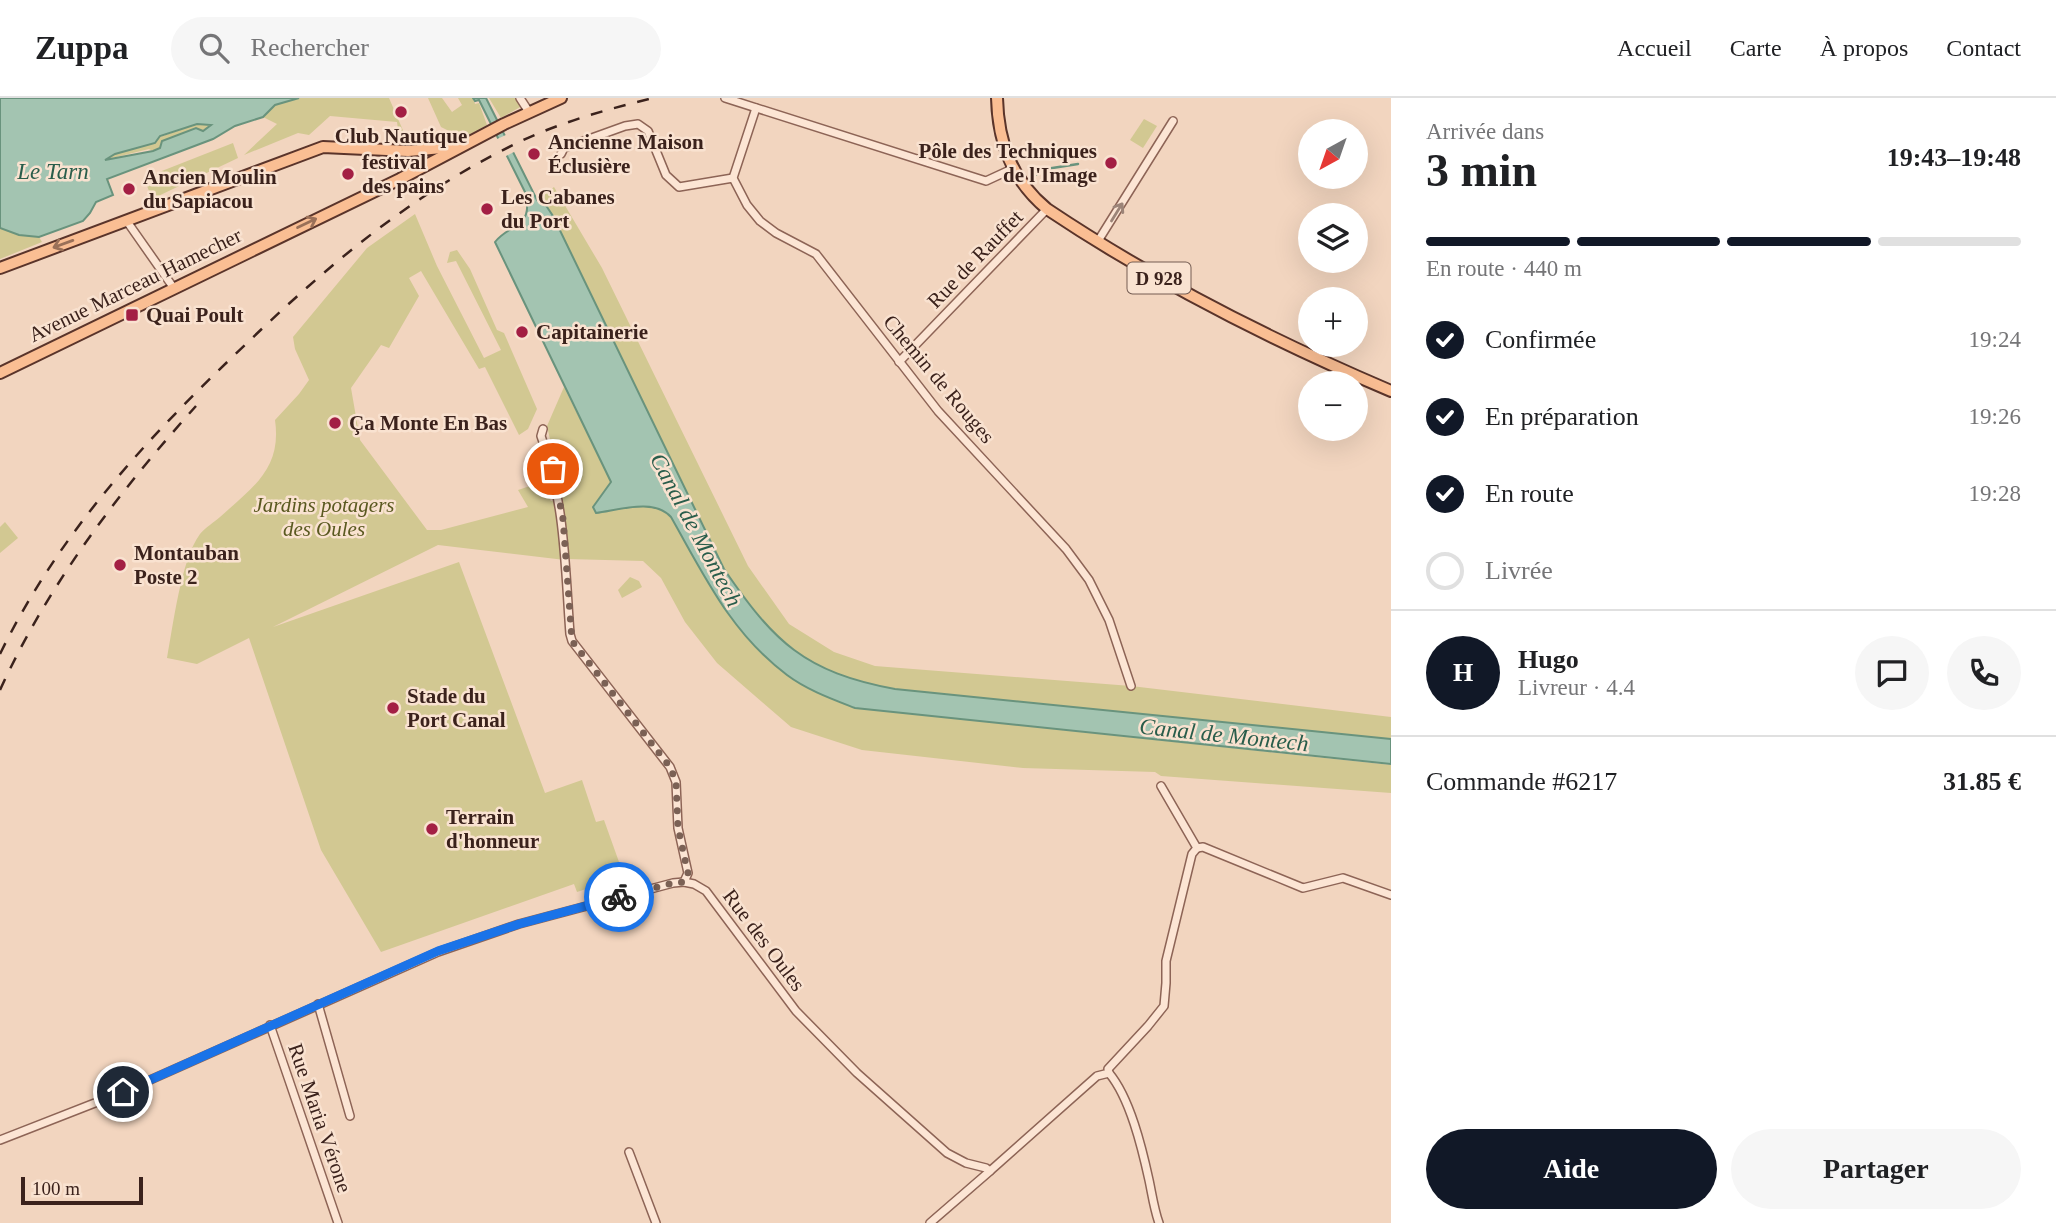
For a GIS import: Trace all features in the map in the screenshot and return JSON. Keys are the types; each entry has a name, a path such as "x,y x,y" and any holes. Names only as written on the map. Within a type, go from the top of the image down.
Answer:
{"main road":[{"name":"Avenue Marceau Hamecher","path":"0,373 561,98"},
{"name":"D 928","path":"997,98 998,123 1012,169 1034,198 1047,209 1226,316 1391,391"},
{"path":"0,268 323,147 439,150 471,144"},
{"path":"400,150 410,157 411,170 400,179"}],"street":[{"path":"520,98 529,112"},
{"path":"725,98 986,180 1012,169"},
{"path":"561,154 565,149 625,126 638,124 648,131 666,175 679,187 733,178 755,108"},
{"path":"1098,241 1173,121"},
{"name":"Chemin de Rouges","path":"733,178 747,205 760,221 776,233 816,254 938,411 1066,549 1089,580 1109,620 1131,686"},
{"name":"Rue de Rauffet","path":"900,362 1047,209"},
{"path":"126,220 173,288"},
{"path":"0,1140 123,1092 438,951 519,924 684,882 688,873 678,828 676,782 670,767 572,641 563,519 557,484 541,436 543,429"},
{"path":"1161,786 1197,848"},
{"path":"1158,1223 1149,1178 1132,1122 1117,1083 1108,1069 1164,1006 1166,961 1192,854 1197,848 1203,847 1303,888 1343,878 1391,895"},
{"name":"Rue des Oules","path":"684,882 695,884 706,891 796,1012 857,1073 947,1153 965,1163 990,1171"},
{"path":"318,1004 349,1116"},
{"name":"Rue Maria Vérone","path":"270,1025 338,1223"},
{"path":"930,1223 1097,1076 1109,1073"},
{"path":"629,1152 656,1223"}],"green space":[{"path":"299,98 389,98 405,135 398,129 397,122 330,116 309,135 298,133 244,155 277,124 263,117 275,105"},
{"path":"428,98 442,98 452,112 462,105 458,98 473,98 475,104 479,103 487,125 463,138 441,127"},
{"path":"489,98 517,98 522,106 501,118"},
{"path":"1144,119 1157,126 1143,148 1130,140"},
{"path":"197,124 211,125 153,151 149,149 104,160 115,154 155,143 160,137"},
{"path":"233,143 238,158 152,199 144,178"},
{"path":"554,187 602,268 748,566 789,624 834,652 875,666 1131,686 1391,717 1391,739 895,689 837,673 794,650 759,616 724,569 553,216 540,197"},
{"name":"Jardins potagers des Oules","path":"415,214 437,266 484,358 501,350 456,261 447,263 450,252 457,250 470,269 497,330 504,333 537,409 528,429 519,435 485,367 479,369 421,271 409,278 419,296 389,348 381,345 351,388 360,440 427,530 441,530 528,507 518,490 542,482 551,501 560,499 565,560 438,545 273,627 459,562 545,793 582,780 596,822 604,820 624,876 577,892 574,884 381,952 321,850 249,638 197,664 167,658 179,594 193,545 202,532 244,496 262,476 274,452 275,420 309,380 295,349 293,337 367,248"},
{"path":"0,228 19,235 39,237 42,242 0,259"},
{"path":"564,387 611,482 593,506 596,513 646,507 664,511 671,517 721,603 750,641 767,659 811,690 855,708 1391,765 1391,793 1161,776 1155,772 1023,768 862,750 791,727 717,663 685,622 661,578 643,561 567,559 561,488 547,426"},
{"path":"5,522 18,538 0,553 0,527"},
{"path":"630,577 639,581 642,587 622,598 618,590"}],"water":[{"name":"Le Tarn","path":"0,98 299,98 275,105 263,117 235,126 213,139 107,179 113,195 96,202 83,221 39,237 19,235 0,228","holes":["197,124 211,125 203,131 196,128 162,141 160,148 153,151 105,160 115,154 155,143 160,136"]},
{"name":"Canal de Montech","path":"473,98 486,98 537,200 541,198 553,216 724,569 759,616 794,650 837,673 895,689 1391,739 1391,764 855,708 811,690 787,675 767,659 735,622 708,582 671,517 664,511 646,507 596,513 593,507 611,482 495,242 521,222 530,202 479,100 475,101"}],"pier":[{"path":"508,134 516,151 504,157 495,140"}],"waterway":[{"path":"1030,178 1046,169 1078,164"}],"railway":[{"path":"0,654 50,567 109,488 210,379 339,260 405,209 513,145 599,112 653,98"},
{"path":"0,690 40,613 87,540 139,472 196,406"}],"way so far":[{"path":"553,469 563,519 572,641 670,767 676,782 678,828 688,873 684,882 619,897"}],"place":[{"name":"Club Nautique","path":"401,112"},
{"name":"Ancienne Maison Éclusière","path":"534,154"},
{"name":"Pôle des Techniques de l'Image","path":"1111,163"},
{"name":"festival des pains","path":"348,174"},
{"name":"Ancien Moulin du Sapiacou","path":"129,189"},
{"name":"Les Cabanes du Port","path":"487,209"},
{"name":"Quai Poult","path":"132,315"},
{"name":"Capitainerie","path":"522,332"},
{"name":"Ça Monte En Bas","path":"335,423"},
{"name":"Montauban Poste 2","path":"120,565"},
{"name":"Stade du Port Canal","path":"393,708"},
{"name":"Terrain d'honneur","path":"432,829"}],"route":[{"path":"123,1092 438,951 519,924 619,897"}]}
